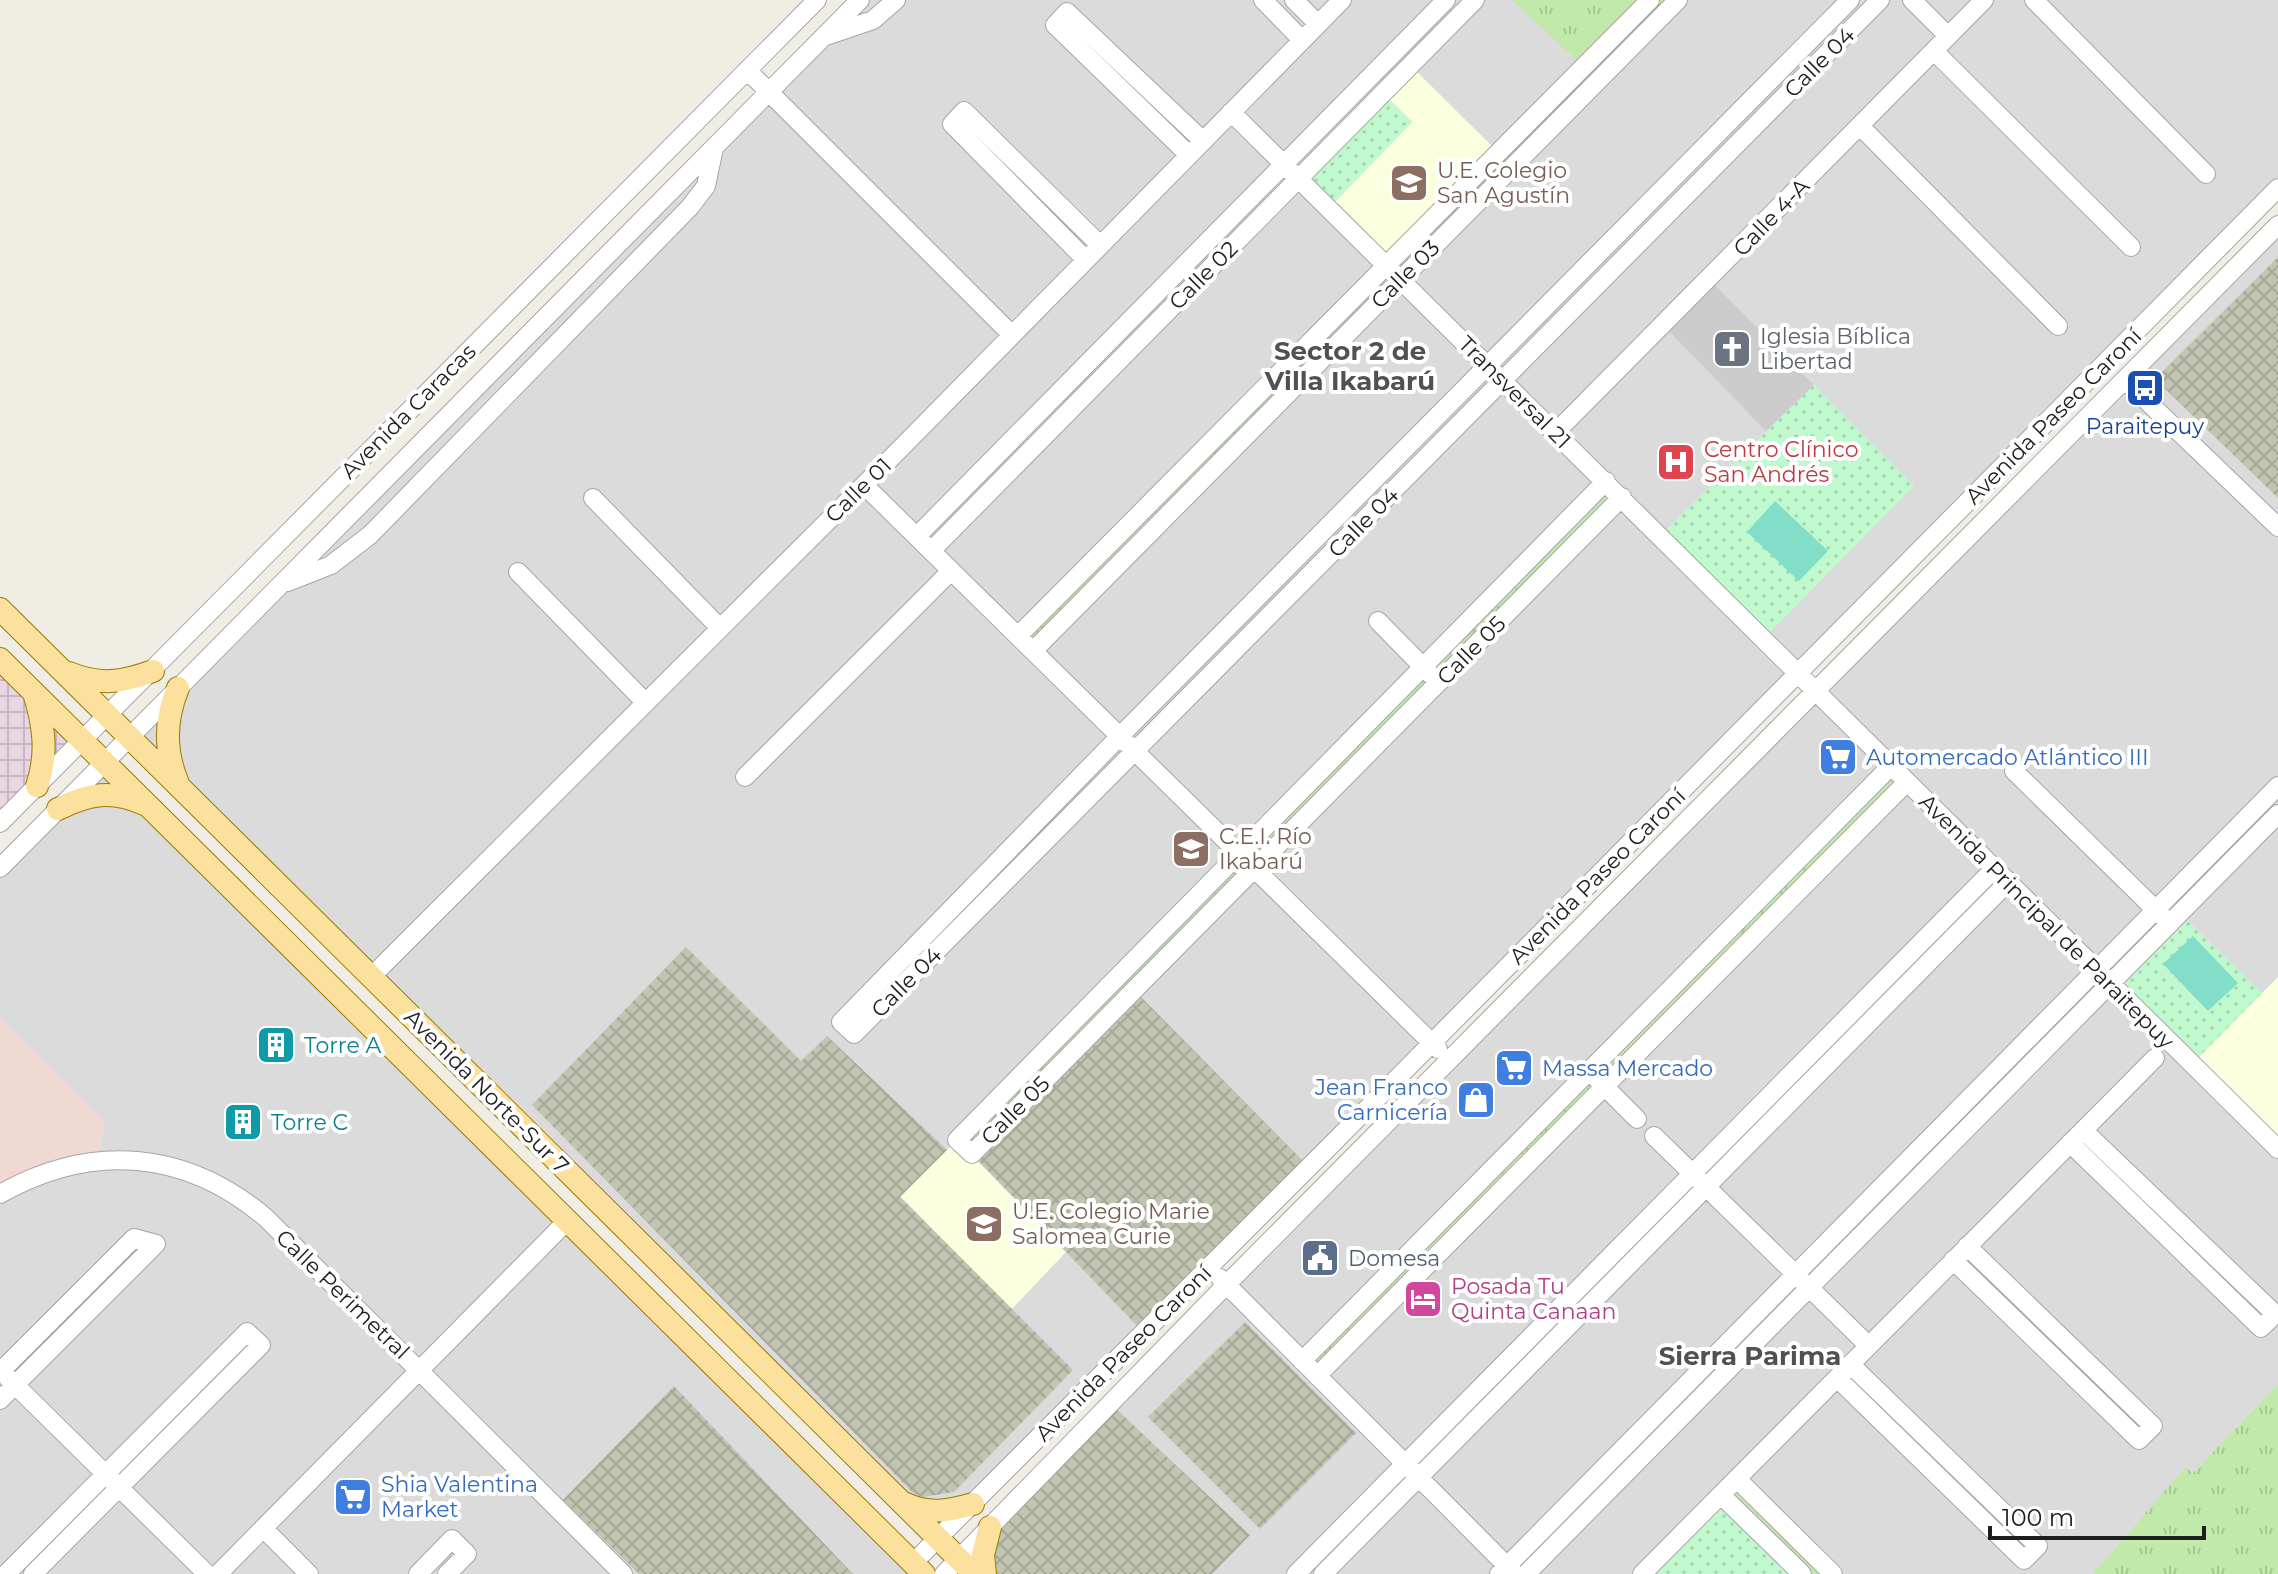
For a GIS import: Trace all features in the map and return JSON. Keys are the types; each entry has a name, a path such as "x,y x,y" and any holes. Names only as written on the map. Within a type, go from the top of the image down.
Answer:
{"main road":[{"name":"Avenida Norte-Sur 7","path":"0,609 938,1538 959,1569"},
{"name":"Avenida Norte-Sur 7","path":"0,659 919,1568"},
{"path":"63,671 105,683 153,671"},
{"path":"178,688 168,719 167,735 171,767 179,786"},
{"path":"34,692 41,715 45,752 37,786"},
{"path":"58,809 81,797 97,794 115,794 149,806"},
{"path":"898,1500 925,1511 941,1512 973,1504"},
{"path":"985,1574 983,1555 990,1527"}],"street":[{"name":"Avenida Caracas","path":"0,823 817,0"},
{"name":"Avenida Caracas","path":"0,868 860,0"},
{"name":"Avenida Caracas","path":"824,37 873,20 896,0"},
{"path":"1263,0 1302,40"},
{"path":"1294,0 1318,24"},
{"name":"Calle 01","path":"371,977 864,485 1342,0"},
{"name":"Calle 02","path":"917,536 1446,0"},
{"name":"Calle 02","path":"931,551 1475,0"},
{"name":"Calle 03","path":"1018,636 1650,0"},
{"name":"Calle 03","path":"1033,651 1678,0"},
{"name":"Calle 04","path":"1850,0 841,1022 854,1034 1880,0"},
{"path":"1912,0 1948,36"},
{"name":"Calle 4-A","path":"1556,432 1984,0"},
{"path":"2034,0 2206,174"},
{"path":"1189,155 1055,25 1067,12 1203,141"},
{"path":"1934,51 2131,247"},
{"path":"1583,67 1598,81"},
{"path":"747,70 1012,335"},
{"path":"1086,260 952,124 964,111 1100,245"},
{"name":"Transversal 21","path":"1231,112 1816,692"},
{"path":"1860,126 2058,326"},
{"name":"Avenida Caracas","path":"278,586 331,565 370,535 690,207 706,186 714,147"},
{"path":"1683,168 1699,183"},
{"name":"Avenida Paseo Caroní","path":"919,1568 938,1538 2278,188"},
{"path":"1224,225 1239,238"},
{"name":"Avenida Paseo Caroní","path":"959,1569 990,1527 1226,1285 1451,1062 2278,225"},
{"path":"1100,351 1114,365"},
{"path":"2125,380 2278,527"},
{"path":"1200,451 1216,465"},
{"name":"Calle 05","path":"1606,481 957,1140 972,1154 1622,497"},
{"path":"864,485 1451,1062"},
{"path":"593,498 720,628"},
{"path":"950,503 964,517"},
{"path":"1304,551 1319,566"},
{"path":"745,777 951,571"},
{"path":"518,572 645,702"},
{"path":"1061,591 1076,607"},
{"path":"1378,621 1439,683"},
{"path":"1202,654 1217,669"},
{"name":"Avenida Principal de Paraitepuy","path":"1816,692 2278,1149"},
{"path":"1302,1361 1891,766"},
{"path":"2014,771 2169,924"},
{"path":"1317,1376 1907,782"},
{"path":"1210,1267 1507,1571 1658,1413 2278,786"},
{"path":"1526,1574 2273,819 2253,811"},
{"path":"1323,1574 1419,1478 1694,1173 1994,869"},
{"path":"1296,1574 1405,1464 1707,1186 2008,882"},
{"path":"1743,916 1759,931"},
{"path":"1849,1016 1863,1029"},
{"path":"1642,1574 2155,1058"},
{"path":"1590,1071 1637,1119"},
{"path":"1945,1123 1959,1136"},
{"path":"1654,1136 1869,1346"},
{"path":"2077,1136 2275,1314 2261,1328 2077,1136"},
{"name":"Calle Perimetral","path":"0,1194 35,1177 84,1163 140,1161 164,1164 203,1176 245,1200 420,1369 623,1574"},
{"path":"1444,1219 1458,1234"},
{"path":"218,1574 567,1221"},
{"path":"0,1400 15,1385 156,1244 134,1238 0,1371 15,1385 207,1574"},
{"path":"1953,1260 2139,1440 2153,1426 1967,1246"},
{"path":"6,1574 247,1332 261,1345 33,1574"},
{"path":"1837,1378 2024,1560 2038,1546 1850,1364"},
{"path":"1658,1413 1673,1426"},
{"path":"1737,1479 1833,1574"},
{"path":"1721,1495 1802,1574"},
{"path":"263,1528 309,1574"},
{"path":"418,1574 452,1539 467,1554 447,1574"}],"shaded area":[{"path":"860,0 2278,0 2278,188 938,1538 129,737"},
{"name":"U.E. Colegio San Agustín","path":"1410,65 1497,151 1385,263 1329,208 1412,122 1383,93"},
{"path":"2278,225 2278,1384 2193,1473 2185,1468 2093,1574 974,1574 959,1559"},
{"path":"2278,257 2278,498 2155,379"},
{"name":"Iglesia Bíblica Libertad","path":"1709,279 1814,385 1766,431 1663,325"},
{"path":"0,659 83,741 0,823"},
{"path":"104,762 924,1574 0,1574 0,1194 104,1122 0,1018 0,868"},
{"path":"686,947 801,1061 827,1036 947,1150 900,1197 1073,1370 954,1492 923,1497 913,1493 532,1105"},
{"path":"2278,977 2278,1149 2192,1064"},
{"path":"1134,990 1309,1167 1144,1333 972,1154"},
{"path":"0,1018 105,1122 98,1162 0,1194"},
{"name":"U.E. Colegio Marie Salomea Curie","path":"957,1140 1066,1252 1012,1309 900,1196"},
{"path":"1245,1322 1356,1433 1260,1529 1148,1417"},
{"path":"674,1386 853,1574 639,1574 563,1500"},
{"path":"1111,1404 1250,1535 1212,1574 985,1574 986,1541"}],"green space":[{"path":"1512,0 1678,0 1033,650 1018,636 1583,66"},
{"path":"1383,93 1412,122 1329,208 1299,178"},
{"path":"1814,385 1914,486 1763,639 1660,536"},
{"path":"1606,481 1622,497 972,1154 957,1140"},
{"path":"1775,501 1828,551 1799,581 1747,532"},
{"path":"1891,766 1907,782 1317,1376 1302,1361"},
{"path":"2180,913 2262,993 2192,1064 2110,984"},
{"path":"2193,936 2238,983 2208,1011 2163,964"},
{"path":"2278,1384 2278,1574 2093,1574 2185,1467 2193,1473"},
{"path":"1737,1479 1833,1574 1802,1574 1721,1495"},
{"path":"1721,1495 1798,1574 1642,1574"}],"place":[{"name":"U.E. Colegio San Agustín","path":"1409,183"},
{"name":"Iglesia Bíblica Libertad","path":"1732,349"},
{"name":"Paraitepuy","path":"2145,388"},
{"name":"Centro Clínico San Andrés","path":"1676,462"},
{"name":"Automercado Atlántico III","path":"1838,757"},
{"name":"C.E.I. Río Ikabarú","path":"1191,849"},
{"name":"Torre A","path":"276,1045"},
{"name":"Massa Mercado","path":"1514,1068"},
{"name":"Jean Franco Carnicería","path":"1476,1100"},
{"name":"Torre C","path":"243,1122"},
{"name":"U.E. Colegio Marie Salomea Curie","path":"984,1224"},
{"name":"Domesa","path":"1320,1258"},
{"name":"Posada Tu Quinta Canaan","path":"1423,1299"},
{"name":"Shia Valentina Market","path":"353,1497"}],"district":[{"name":"Sector 2 de Villa Ikabarú","path":"1350,366"},
{"name":"Sierra Parima","path":"1750,1356"}]}
